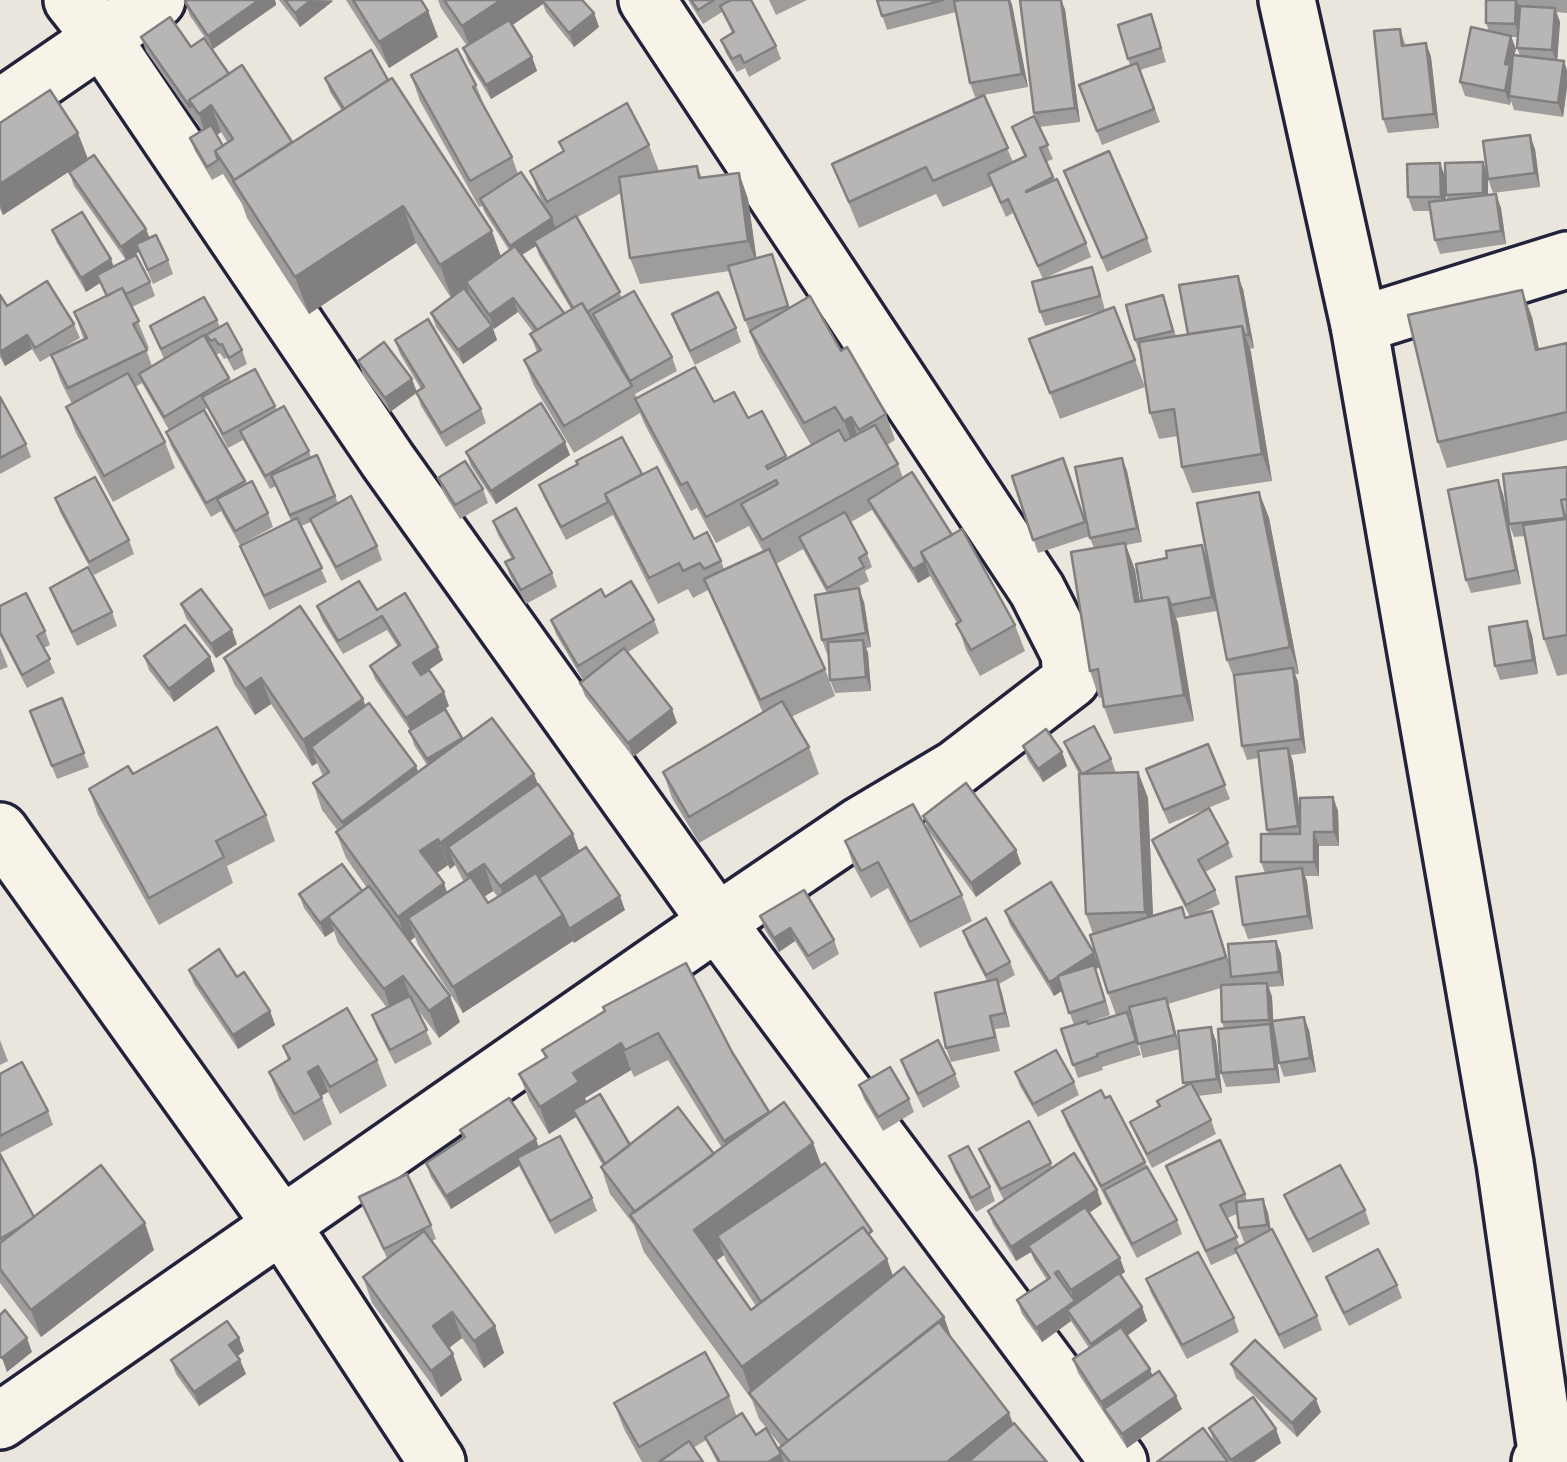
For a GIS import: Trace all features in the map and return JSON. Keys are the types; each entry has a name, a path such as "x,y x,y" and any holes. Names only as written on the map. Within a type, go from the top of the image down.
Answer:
{"street":[{"path":"0,108 87,19 156,0"},
{"path":"0,1422 717,922 859,826 955,769 1071,680 1069,653 1037,590 646,0"},
{"path":"1287,0 1359,326 1505,1163 1550,1457"},
{"path":"87,19 388,460 717,922 1119,1462"},
{"path":"1359,326 1567,260"},
{"path":"0,831 281,1224 437,1462"}],"building":[{"path":"259,0 208,36 185,2"},
{"path":"285,0 311,0 295,13"},
{"path":"353,0 421,0 428,11 379,42"},
{"path":"444,0 501,0 462,26"},
{"path":"542,0 582,0 594,13 569,33"},
{"path":"691,0 714,0 698,10"},
{"path":"731,0 751,0 776,46 744,63 740,55 732,59 721,40 734,32 720,6"},
{"path":"877,0 943,0 882,16"},
{"path":"1009,0 1022,74 970,83 954,1"},
{"path":"1020,0 1061,0 1075,108 1034,113"},
{"path":"1486,0 1516,0 1515,24 1486,23"},
{"path":"1520,6 1555,8 1552,50 1517,48"},
{"path":"1151,14 1161,48 1128,59 1118,25"},
{"path":"170,17 191,47 204,38 229,74 189,100 190,107 141,37"},
{"path":"509,20 532,57 486,85 463,48"},
{"path":"1471,27 1511,36 1505,91 1460,82"},
{"path":"1400,29 1402,46 1426,43 1434,114 1383,119 1374,31"},
{"path":"457,49 512,157 470,181 411,75"},
{"path":"371,50 388,80 344,109 325,78"},
{"path":"1513,55 1564,61 1558,103 1509,96"},
{"path":"1137,63 1154,109 1097,131 1079,85"},
{"path":"242,65 292,142 234,180 215,151 233,139 211,105 199,114 189,100"},
{"path":"392,78 492,231 440,265 403,206 295,277 233,181"},
{"path":"50,90 78,133 0,184 0,123"},
{"path":"984,95 1008,148 933,181 926,167 849,202 832,164"},
{"path":"627,103 649,145 547,202 530,171 564,151 559,142"},
{"path":"1034,116 1048,145 1040,148 1053,177 1026,192 1057,179 1086,243 1038,266 1008,199 1001,203 988,174 1026,156 1012,127"},
{"path":"211,125 223,146 215,151 218,160 207,167 190,138"},
{"path":"1530,135 1535,173 1488,179 1483,141"},
{"path":"1109,151 1147,238 1102,258 1064,171"},
{"path":"94,155 146,229 121,247 69,172"},
{"path":"1483,162 1483,193 1446,195 1445,163"},
{"path":"1440,163 1441,197 1408,197 1407,164"},
{"path":"697,166 699,178 739,173 748,241 630,258 619,177"},
{"path":"521,172 552,218 510,246 480,199"},
{"path":"1496,194 1501,231 1435,240 1429,202"},
{"path":"82,212 111,259 81,278 52,230"},
{"path":"576,216 620,292 587,312 582,303 573,308 534,241"},
{"path":"156,235 168,260 148,270 136,244"},
{"path":"515,246 564,313 537,330 513,298 489,315 466,282"},
{"path":"772,254 788,306 745,320 728,266"},
{"path":"136,255 150,282 126,294 122,288 107,296 97,275"},
{"path":"1092,267 1100,296 1040,312 1032,282"},
{"path":"1238,276 1249,335 1245,335 1242,326 1188,334 1179,285"},
{"path":"47,281 74,324 35,348 27,335 0,352 0,295 7,306"},
{"path":"122,288 139,321 133,324 147,350 68,388 51,355 87,338 74,312"},
{"path":"464,288 492,326 458,350 431,313"},
{"path":"1522,290 1536,350 1567,343 1567,412 1438,442 1408,315"},
{"path":"634,291 672,357 630,381 593,314"},
{"path":"718,292 736,328 690,351 672,314"},
{"path":"1163,295 1173,331 1135,340 1126,305"},
{"path":"810,296 841,351 847,347 886,414 859,430 851,417 844,421 835,407 804,423 750,331"},
{"path":"204,297 217,320 161,349 150,326"},
{"path":"582,303 632,386 564,426 524,360 541,350 530,334"},
{"path":"1114,307 1135,360 1050,393 1029,339"},
{"path":"428,319 481,409 441,433 416,392 424,387 395,340"},
{"path":"227,323 242,350 229,358 222,344 206,335"},
{"path":"1242,326 1262,454 1182,467 1174,409 1150,413 1139,342"},
{"path":"204,335 229,378 164,417 139,374"},
{"path":"384,342 412,379 385,398 358,361"},
{"path":"695,367 714,402 734,392 748,418 762,411 786,456 766,466 768,469 839,430 845,441 875,425 898,464 762,540 741,504 778,484 776,480 706,517 687,482 681,485 635,399"},
{"path":"255,369 275,406 223,434 202,397"},
{"path":"128,373 165,442 104,476 66,407"},
{"path":"0,397 26,444 0,458"},
{"path":"541,403 565,442 491,491 466,452"},
{"path":"284,406 309,451 265,476 240,431"},
{"path":"204,410 245,481 206,503 166,432"},
{"path":"622,437 642,474 605,494 608,502 561,527 539,485"},
{"path":"317,455 335,496 290,515 271,475"},
{"path":"1063,458 1085,522 1033,540 1012,476"},
{"path":"1122,458 1137,528 1090,538 1075,467"},
{"path":"465,461 483,489 455,505 438,478"},
{"path":"657,467 694,539 707,532 721,561 704,569 700,563 683,571 679,563 649,578 605,494"},
{"path":"1567,467 1567,499 1561,500 1565,518 1509,524 1503,474"},
{"path":"912,472 952,535 921,552 925,562 913,569 868,500"},
{"path":"95,477 129,540 89,562 55,498"},
{"path":"1498,480 1516,570 1466,580 1448,490"},
{"path":"252,481 268,513 235,531 217,499"},
{"path":"1259,492 1290,647 1227,660 1197,503"},
{"path":"351,496 377,546 336,567 310,519"},
{"path":"1567,499 1567,635 1544,639 1523,525 1565,519 1561,500"},
{"path":"516,508 552,573 521,590 505,562 514,558 493,521"},
{"path":"845,512 867,553 859,558 864,567 827,588 799,537"},
{"path":"297,518 322,568 264,596 240,546"},
{"path":"962,529 1015,625 971,650 956,624 961,621 921,552"},
{"path":"1125,543 1135,602 1168,597 1184,695 1104,707 1098,669 1090,671 1071,552"},
{"path":"1202,545 1212,597 1171,605 1168,597 1142,601 1136,564 1167,558 1166,551"},
{"path":"769,549 825,669 760,700 704,579"},
{"path":"88,567 112,612 72,632 50,588"},
{"path":"359,581 377,610 405,593 438,647 413,663 421,675 429,670 444,692 406,718 370,666 400,645 382,616 338,641 317,606"},
{"path":"631,581 654,620 578,666 551,620 601,589 605,597"},
{"path":"859,588 866,633 822,640 815,595"},
{"path":"201,589 232,630 211,644 181,604"},
{"path":"26,593 45,631 37,636 50,659 22,675 0,632 0,606"},
{"path":"300,606 363,699 303,740 261,678 245,689 224,658"},
{"path":"1527,621 1533,660 1495,666 1489,627"},
{"path":"185,625 210,657 169,689 144,656"},
{"path":"863,640 866,677 830,680 828,642"},
{"path":"624,648 672,709 628,743 580,683"},
{"path":"1293,668 1301,739 1242,746 1234,675"},
{"path":"62,698 84,753 52,766 30,711"},
{"path":"782,701 809,747 689,817 663,772"},
{"path":"369,703 416,766 342,822 313,783 329,772 311,747"},
{"path":"445,709 462,738 427,759 409,731"},
{"path":"492,718 534,774 440,843 438,839 420,851 444,883 398,917 336,832"},
{"path":"1094,726 1111,759 1082,774 1064,742"},
{"path":"217,727 266,815 216,841 224,857 149,898 89,789 128,766 133,774"},
{"path":"1046,729 1062,752 1038,769 1023,746"},
{"path":"1208,744 1225,785 1164,810 1146,769"},
{"path":"1288,748 1298,826 1267,830 1258,751"},
{"path":"1138,772 1145,912 1086,914 1079,774"},
{"path":"966,783 1016,850 971,883 923,816"},
{"path":"538,784 573,834 500,886 484,864 467,875 448,847"},
{"path":"1333,797 1334,832 1314,832 1314,862 1261,862 1261,834 1300,834 1300,798"},
{"path":"913,804 962,895 910,922 878,862 861,871 845,841"},
{"path":"1209,808 1228,843 1198,860 1215,890 1186,905 1152,840"},
{"path":"586,847 620,896 569,929 539,878"},
{"path":"342,864 362,891 320,923 299,894"},
{"path":"1302,868 1308,916 1243,925 1236,877"},
{"path":"536,873 563,915 453,987 408,918 471,877 488,903"},
{"path":"1051,882 1094,953 1058,976 1094,965 1105,1001 1069,1013 1058,977 1049,982 1005,911"},
{"path":"369,886 450,996 429,1011 403,976 384,989 328,917"},
{"path":"804,890 834,940 808,956 790,928 774,938 760,916"},
{"path":"1182,907 1185,918 1212,911 1226,957 1108,993 1090,935"},
{"path":"986,918 1010,962 986,975 963,931"},
{"path":"1276,941 1279,972 1231,977 1228,944"},
{"path":"219,949 237,977 244,972 270,1011 233,1035 189,970"},
{"path":"686,963 732,1052 769,1112 724,1141 658,1033 625,1050 621,1043 573,1073 579,1082 540,1107 519,1074 547,1057 542,1050 605,1011 603,1007"},
{"path":"997,979 1005,1013 990,1016 995,1037 946,1048 935,993"},
{"path":"1267,983 1269,1020 1222,1022 1221,985"},
{"path":"410,996 427,1030 390,1050 372,1015"},
{"path":"1166,998 1175,1035 1138,1044 1129,1007"},
{"path":"347,1008 377,1060 330,1087 318,1066 308,1072 322,1098 294,1114 269,1072 290,1059 283,1046"},
{"path":"1127,1012 1136,1041 1073,1065 1061,1029"},
{"path":"1304,1017 1310,1058 1279,1063 1272,1021"},
{"path":"1270,1024 1275,1069 1221,1073 1218,1029"},
{"path":"1211,1027 1217,1079 1183,1083 1178,1031"},
{"path":"938,1040 955,1074 918,1094 901,1060"},
{"path":"1056,1050 1074,1082 1033,1104 1015,1072"},
{"path":"22,1062 48,1111 0,1136 0,1074"},
{"path":"890,1067 909,1099 878,1117 859,1085"},
{"path":"1191,1083 1211,1120 1147,1154 1130,1122 1160,1106 1157,1101"},
{"path":"1101,1090 1105,1098 1110,1096 1145,1162 1101,1186 1062,1111"},
{"path":"600,1094 630,1145 605,1164 573,1110"},
{"path":"509,1098 536,1139 446,1196 426,1163 465,1137 460,1130"},
{"path":"784,1102 813,1143 694,1230 751,1310 863,1227 887,1259 742,1367 630,1215"},
{"path":"678,1107 714,1154 635,1212 601,1167"},
{"path":"1029,1121 1051,1163 1001,1189 979,1149"},
{"path":"560,1136 592,1198 550,1221 517,1158"},
{"path":"1220,1140 1245,1194 1220,1205 1237,1237 1206,1251 1166,1166"},
{"path":"968,1146 990,1187 971,1198 949,1156"},
{"path":"1074,1153 1097,1190 1011,1247 988,1211"},
{"path":"0,1154 34,1217 0,1239"},
{"path":"825,1163 872,1231 868,1234 863,1227 761,1302 717,1236"},
{"path":"101,1165 145,1223 31,1310 0,1269 0,1243"},
{"path":"1340,1165 1365,1210 1308,1240 1284,1195"},
{"path":"1147,1167 1177,1220 1132,1244 1104,1190"},
{"path":"407,1174 431,1225 384,1249 359,1197"},
{"path":"1263,1199 1267,1225 1239,1228 1236,1202"},
{"path":"1085,1207 1120,1258 1071,1290 1058,1271 1055,1273 1075,1301 1036,1328 1017,1300 1050,1278 1028,1246"},
{"path":"1272,1229 1317,1316 1279,1335 1235,1249"},
{"path":"424,1231 495,1326 474,1341 452,1312 433,1326 453,1354 431,1371 363,1277"},
{"path":"1378,1249 1397,1285 1344,1313 1326,1277"},
{"path":"1198,1252 1234,1318 1182,1345 1146,1279"},
{"path":"904,1267 944,1317 788,1441 749,1393"},
{"path":"1119,1273 1142,1307 1091,1344 1067,1310"},
{"path":"5,1310 27,1338 2,1358 0,1315"},
{"path":"227,1321 239,1338 229,1345 240,1360 194,1392 171,1360"},
{"path":"939,1322 1009,1413 947,1462 790,1462 779,1448"},
{"path":"1121,1327 1150,1369 1101,1402 1073,1359"},
{"path":"1255,1340 1316,1399 1292,1423 1231,1364"},
{"path":"705,1352 729,1396 639,1447 614,1403"},
{"path":"1159,1371 1176,1396 1122,1434 1104,1409"},
{"path":"1253,1397 1276,1429 1231,1460 1209,1428"},
{"path":"742,1413 756,1435 766,1428 781,1454 768,1462 720,1462 705,1437"},
{"path":"1014,1423 1047,1462 968,1462"},
{"path":"1203,1428 1228,1462 1157,1462"},
{"path":"689,1441 703,1462 659,1462"}]}
